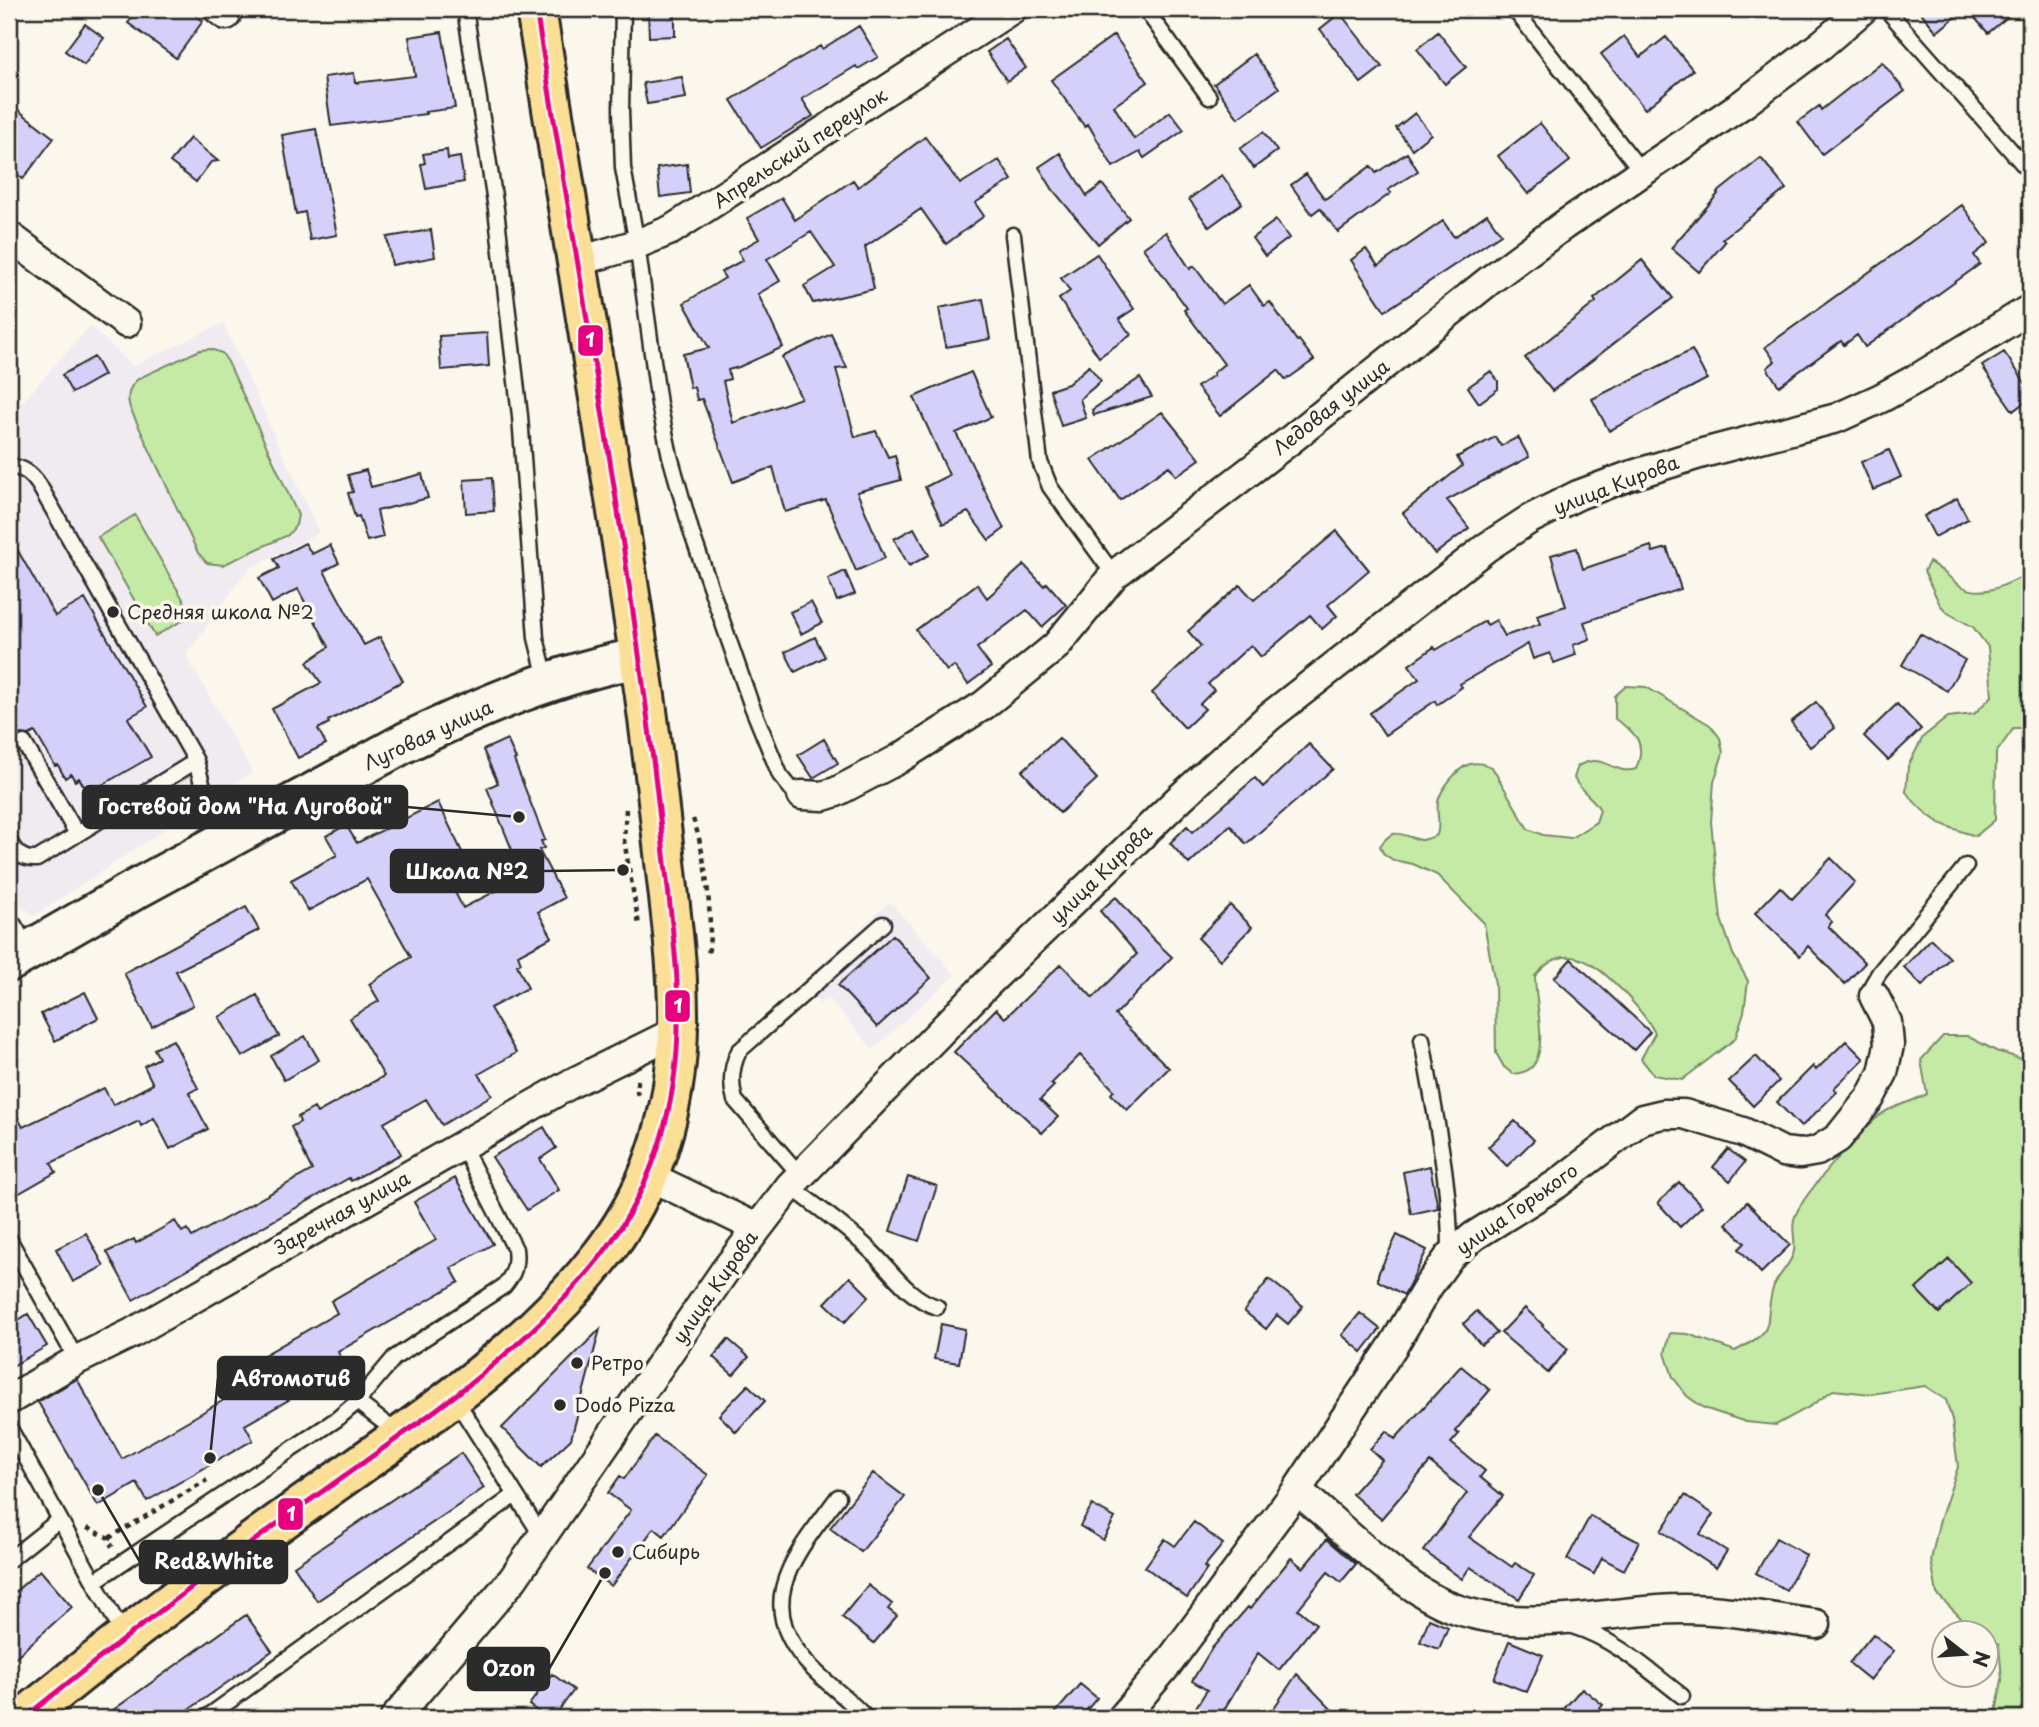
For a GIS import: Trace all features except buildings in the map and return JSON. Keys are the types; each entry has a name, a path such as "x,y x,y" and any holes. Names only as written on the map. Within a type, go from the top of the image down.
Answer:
{"main road":[{"path":"24,1718 124,1636 454,1396 525,1336 586,1274 621,1228 655,1160 672,1091 677,1031 677,977 673,929 639,658 536,9"}],"street":[{"name":"Апрельский переулок","path":"576,262 637,244 671,230 1012,9"},
{"name":"Ледовая улица","path":"802,795 823,796 836,792 897,760 984,705 1056,646 1114,575 1289,441 1490,280 1564,225 1744,103 1863,9"},
{"path":"9,236 126,323"},
{"name":"улица Кирова","path":"395,1718 495,1602 543,1538 724,1272 795,1180 988,983 1180,797 1269,717 1488,547 1530,519 1578,495 1629,476 1703,453 1837,418 1913,381 2030,309"},
{"name":"Луговая улица","path":"13,949 228,840 406,743 492,704 547,683 605,664 639,658"},
{"name":"улица Горького","path":"1122,1718 1167,1665 1297,1490 1450,1256 1474,1236 1557,1184 1642,1119 1662,1114 1684,1115 1743,1132 1783,1152 1800,1154 1817,1151 1838,1138 1870,1098 1883,1073 1889,1045 1887,1022 1874,996"},
{"name":"Заречная улица","path":"9,1400 572,1083 677,1031"},
{"path":"655,1160 757,1228"},
{"path":"1297,1490 1417,1590 1446,1605 1477,1616 1525,1622 1555,1621 1685,1609 1816,1624"}],"lane":[{"path":"465,9 496,209 520,416 536,638 547,683"},
{"path":"623,9 623,168 637,244 659,404 680,495 751,704 785,784 802,795"},
{"path":"1145,9 1209,97"},
{"path":"1514,9 1643,173"},
{"path":"1886,9 2030,172"},
{"path":"1013,235 1040,462 1050,487 1114,575"},
{"path":"9,466 31,473 39,485 196,761 207,802 228,840"},
{"path":"24,743 77,834"},
{"path":"9,841 15,852 22,857 37,859 196,761"},
{"path":"1874,996 1872,985 1880,973 1966,866"},
{"path":"883,925 739,1051 734,1059 731,1087 734,1100 795,1180 914,1295 924,1303 937,1307"},
{"path":"1422,1039 1451,1222 1450,1256"},
{"path":"95,1581 337,1419 357,1402 394,1357 504,1286 512,1276 516,1264 515,1249 462,1145"},
{"path":"9,1239 77,1360"},
{"path":"454,1396 543,1538"},
{"path":"357,1402 400,1435"},
{"path":"9,1427 124,1636"},
{"path":"206,1718 515,1495"},
{"path":"838,1497 795,1554 784,1581 781,1606 794,1645 813,1670 866,1718"},
{"path":"9,1560 59,1520"},
{"path":"1555,1621 1592,1632 1615,1644 1682,1696"}],"shaded area":[{"name":"Средняя школа №2","path":"223,323 319,533 247,570 186,655 252,772 34,916 14,899 9,891 9,417 90,326 133,366"},
{"path":"890,902 955,975 873,1049 828,998 820,1004 801,983"}],"green space":[{"path":"210,349 222,353 228,362 298,515 296,525 288,535 223,565 207,563 198,553 128,399 131,388 139,378 200,350"},
{"path":"135,515 192,615 155,636 98,537"},
{"path":"1929,562 1961,586 1979,591 2005,585 2030,573 2030,728 2014,728 1996,753 1995,820 1976,836 1954,829 1929,816 1906,792 1908,766 1923,737 1948,717 1974,714 1992,696 1988,647 1973,627 1948,613 1940,605 1924,571"},
{"path":"1626,686 1646,687 1710,725 1720,738 1723,753 1714,782 1711,822 1721,919 1733,954 1748,981 1744,1012 1735,1039 1682,1080 1654,1075 1641,1059 1655,1033 1641,1012 1619,987 1595,967 1572,957 1556,959 1535,976 1540,1031 1536,1061 1529,1069 1513,1074 1504,1067 1496,1053 1495,984 1484,923 1437,875 1413,864 1393,860 1383,853 1380,846 1394,834 1421,840 1437,835 1438,802 1442,791 1460,770 1473,763 1492,767 1528,829 1543,835 1571,838 1596,822 1600,810 1574,778 1578,766 1588,762 1602,762 1621,769 1636,769 1640,752 1638,740 1615,719 1615,696"},
{"path":"1943,1036 1967,1036 1996,1051 2022,1059 2030,1050 2030,1718 1995,1718 2002,1680 2000,1618 1961,1618 1937,1594 1931,1560 1939,1523 1958,1467 1952,1420 1946,1400 1925,1386 1871,1394 1833,1390 1811,1406 1776,1425 1746,1422 1704,1408 1687,1396 1673,1377 1665,1353 1670,1333 1688,1334 1735,1351 1764,1332 1773,1288 1793,1256 1793,1223 1801,1204 1838,1158 1879,1116 1927,1094 1921,1060"}],"transit line":[{"name":"1","path":"24,1718 199,1582 462,1390 535,1328 569,1294 616,1235 642,1189 660,1140 673,1088 678,1039 678,993 672,925 652,748 624,549 536,9"}],"place":[{"name":"Средняя школа №2","path":"113,612"},
{"name":"Гостевой дом \"На Луговой\"","path":"519,817"},
{"name":"Школа №2","path":"623,870"},
{"name":"Ретро","path":"577,1363"},
{"name":"Dodo Pizza","path":"560,1405"},
{"name":"Автомотив","path":"210,1458"},
{"name":"Red&White","path":"98,1490"},
{"name":"Сибирь","path":"618,1552"},
{"name":"Ozon","path":"605,1573"}]}
